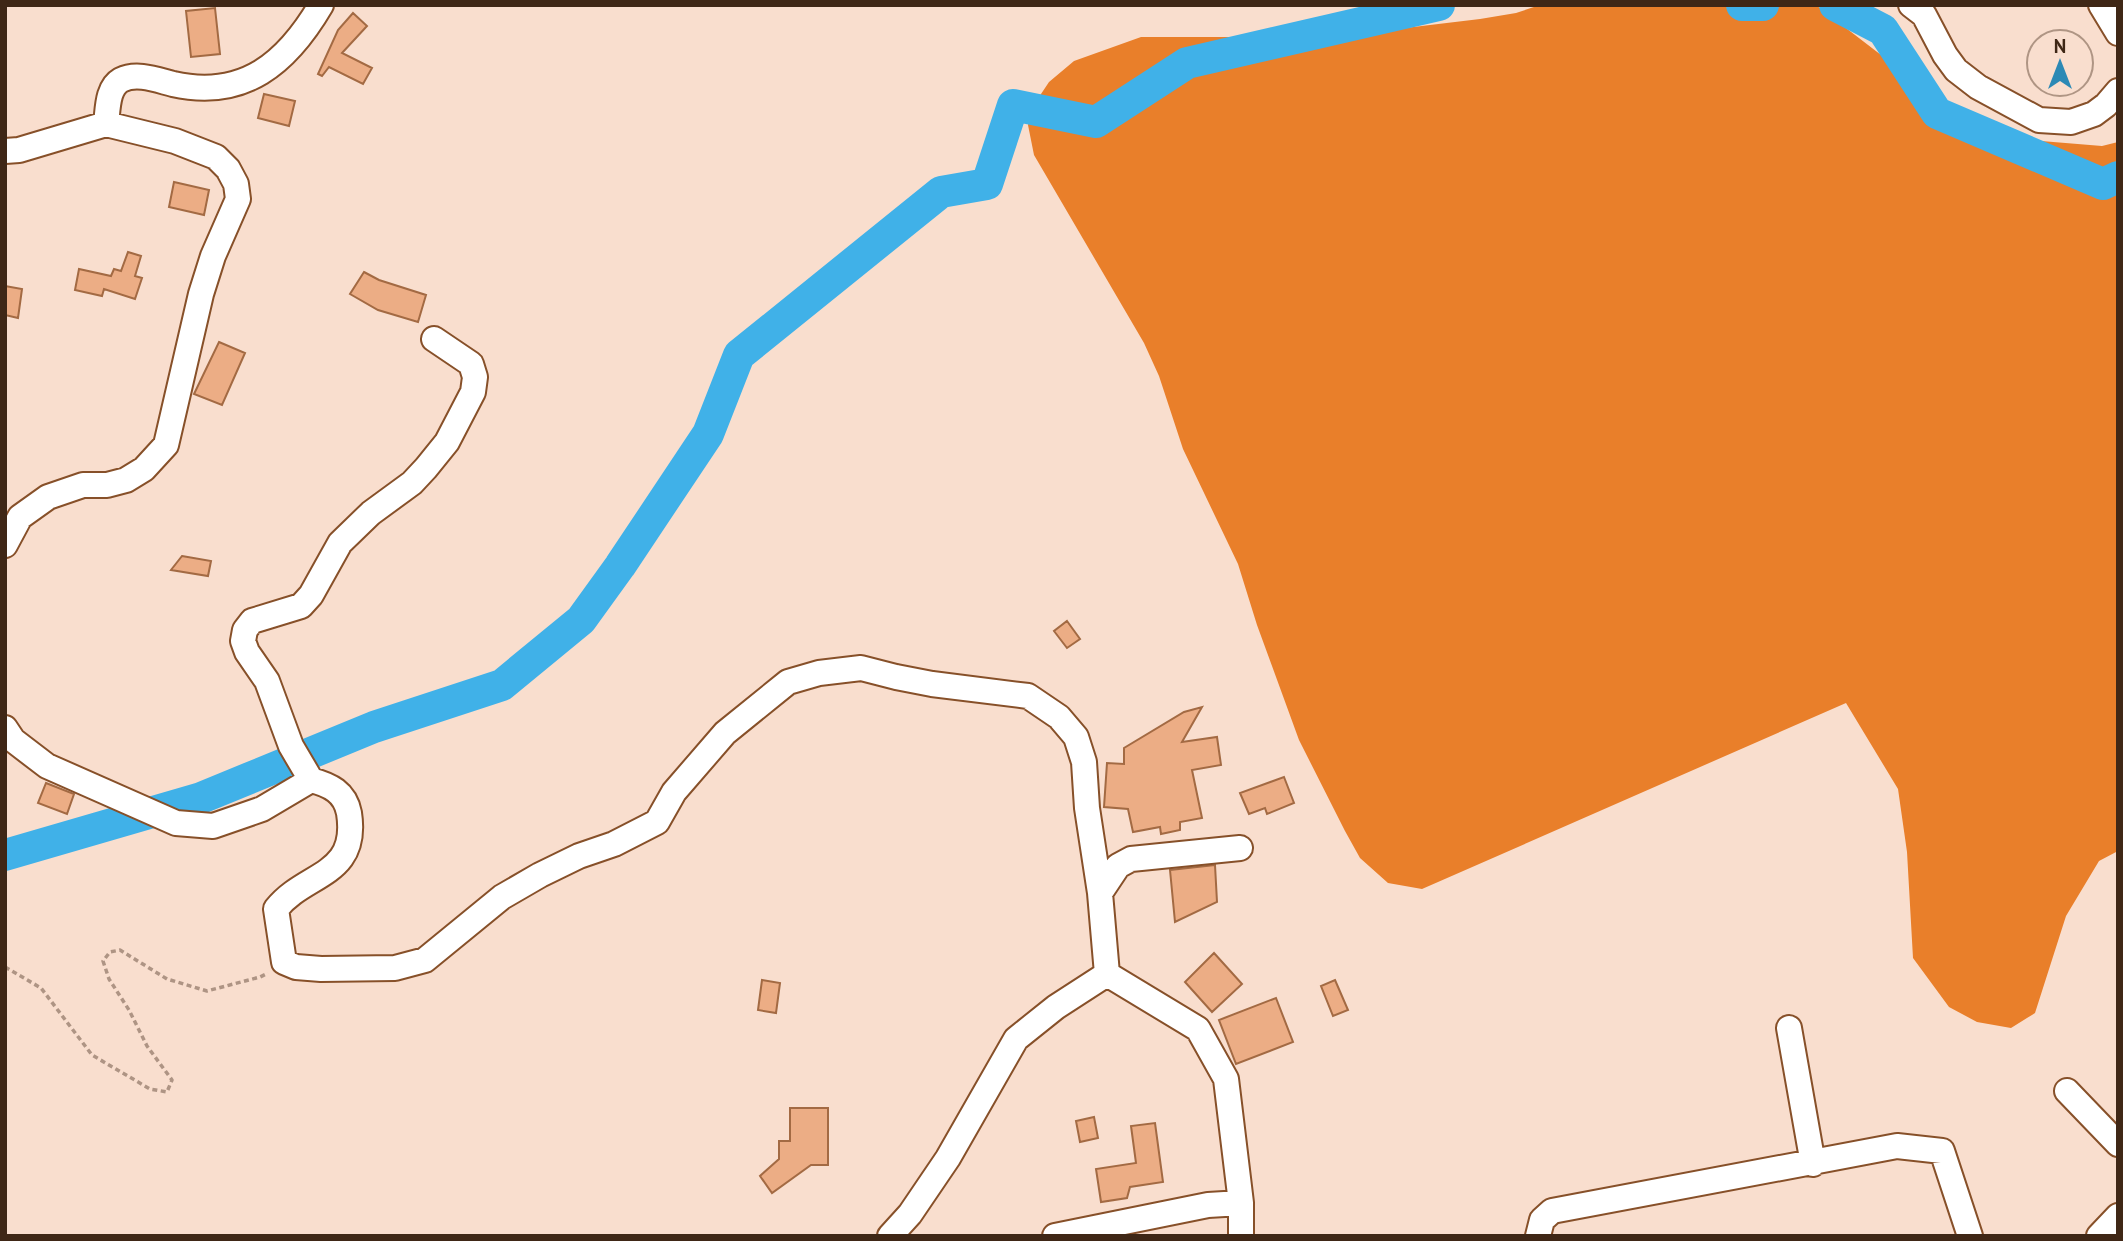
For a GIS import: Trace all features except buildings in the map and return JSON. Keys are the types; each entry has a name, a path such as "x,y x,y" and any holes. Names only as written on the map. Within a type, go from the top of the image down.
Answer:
{"street":[{"path":"106,124 108,99 120,80 137,76 178,85 210,88 238,83 265,71 294,43 321,5"},
{"path":"1911,5 1924,15 1956,70 1978,87 2039,120 2071,122 2094,114 2118,92"},
{"path":"2101,5 2118,33"},
{"path":"5,151 19,150 106,124 175,141 216,157 228,169 236,184 238,199 201,294 166,445 144,469 126,480 107,485 83,485 48,497 20,517 5,545"},
{"path":"434,339 471,364 475,377 473,392 447,442 412,482 371,513 340,543 311,595 301,606 252,621 245,630 243,641 247,652 267,681 291,746 311,780 329,785 340,793 347,805 350,823 349,842 341,860 323,876 285,898 276,909 283,958 296,967 321,969 396,968 425,960 502,897 579,856 614,844 657,822 674,792 725,733 788,682 819,673 862,668 932,684 1028,696 1059,717 1076,737 1084,762 1107,974"},
{"path":"5,728 13,740 47,766 176,824 214,826 262,809 311,780"},
{"path":"1100,893 1118,866 1131,859 1240,848"},
{"path":"1107,974 1198,1029 1226,1079 1241,1203 1241,1236"},
{"path":"890,1236 910,1214 948,1158 1016,1039 1056,1007 1107,974"},
{"path":"1789,1028 1813,1164"},
{"path":"2067,1091 2118,1144"},
{"path":"1538,1236 1542,1220 1552,1211 1813,1164 1897,1146 1942,1151 1970,1236"},
{"path":"1055,1236 1208,1205 1241,1203"},
{"path":"2099,1236 2118,1216"}],"path":[{"path":"5,967 41,988 92,1055 150,1089 166,1092 172,1080 147,1046 129,1010 109,979 103,961 110,952 120,950 167,978 207,991 260,977 283,958"}],"shaded area":[{"path":"1540,5 1816,5 1937,98 1995,128 2029,140 2102,146 2118,142 2118,851 2099,861 2066,916 2035,1013 2011,1028 1977,1022 1949,1007 1913,958 1907,852 1898,789 1846,703 1422,889 1388,883 1360,858 1299,740 1238,564 1183,449 1159,376 1144,343 1034,155 1028,125 1031,109 1049,82 1074,61 1141,37 1330,37 1480,19 1516,13"}],"waterway":[{"path":"5,855 201,798 374,727 502,685 581,620 620,566 708,434 739,355 941,192 987,184 1013,105 1096,122 1187,63 1439,5"},
{"path":"1742,5 1763,5"},
{"path":"1835,5 1883,30 1937,113 2103,184 2118,177"}]}
